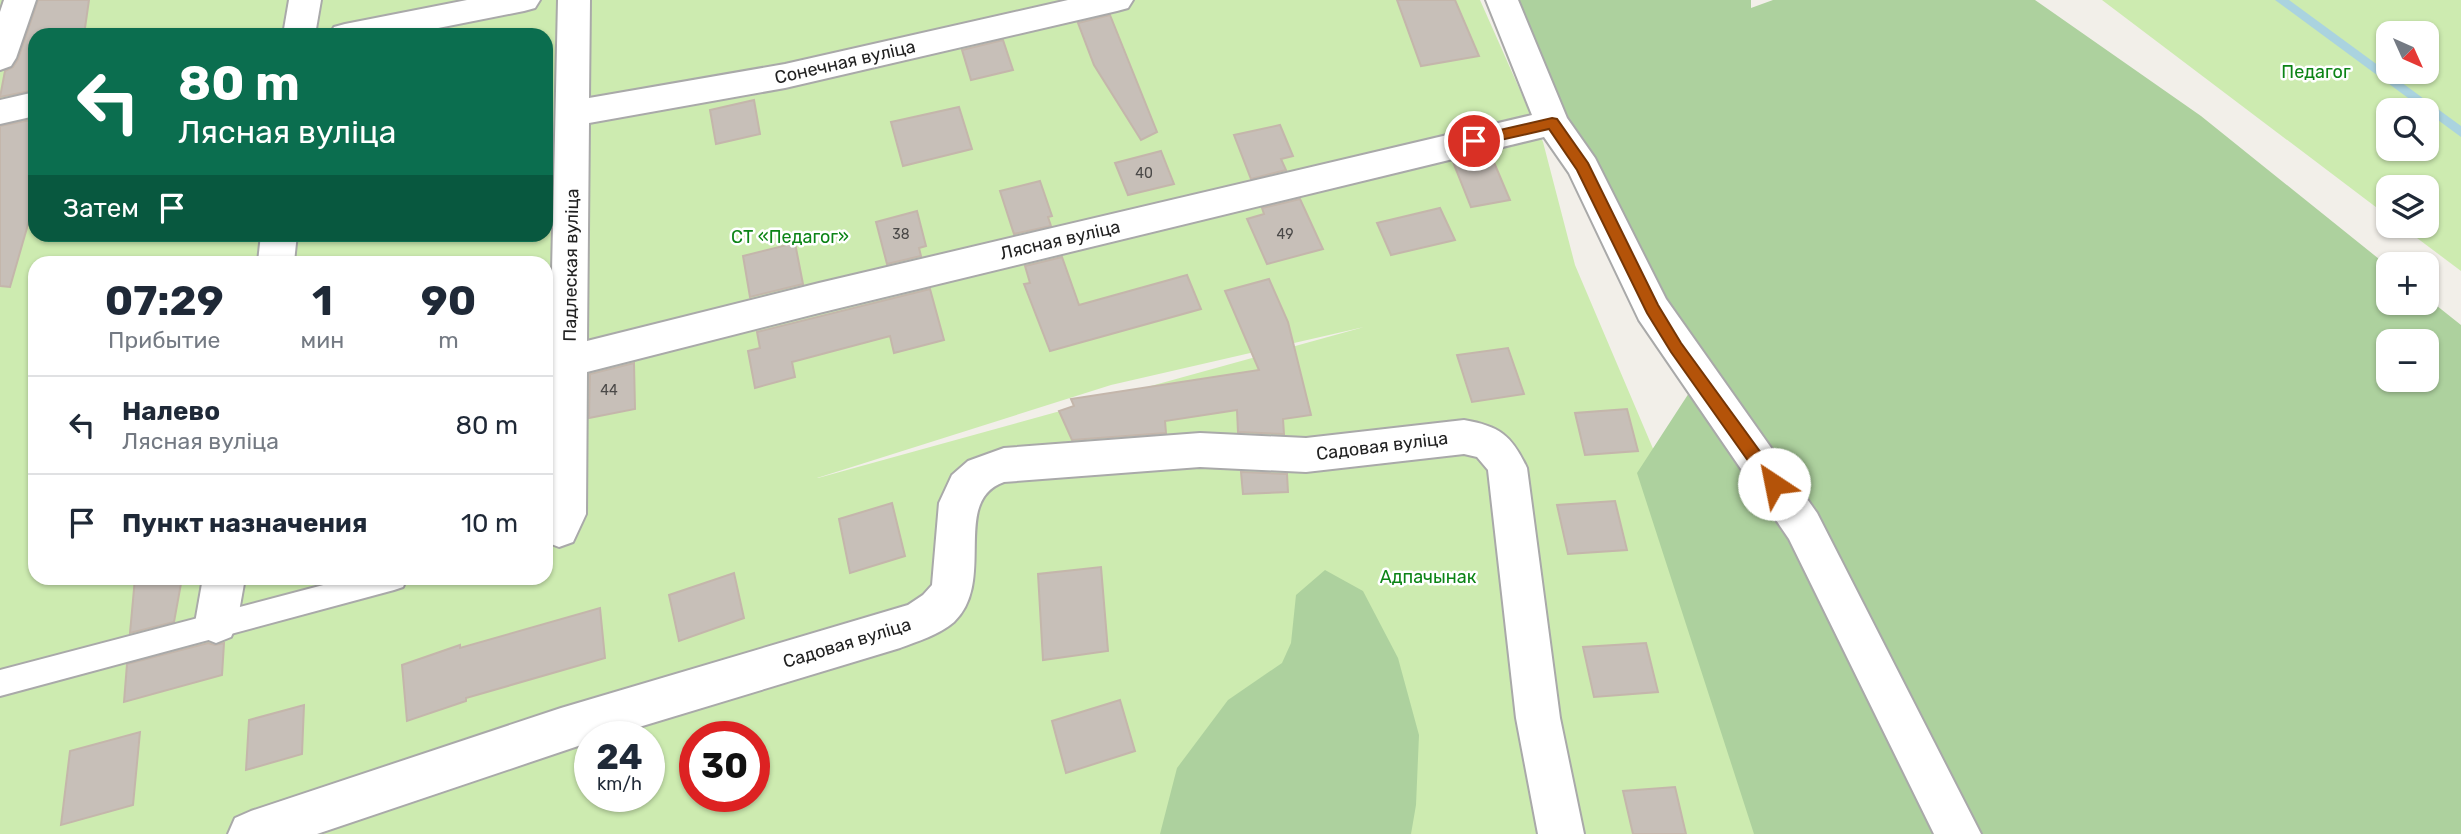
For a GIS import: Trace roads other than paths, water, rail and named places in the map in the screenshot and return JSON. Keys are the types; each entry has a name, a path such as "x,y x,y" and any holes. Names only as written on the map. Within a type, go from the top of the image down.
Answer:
{"street":[{"path":"0,58 20,0"},
{"path":"300,28 305,0"},
{"path":"381,28 524,0"},
{"name":"Падлеская вуліца","path":"553,532 566,514 574,0"},
{"name":"Сонечная вуліца","path":"571,114 785,76 1117,0"},
{"path":"1502,0 1552,123 1583,167 1652,309 1803,526 1958,834"},
{"path":"0,112 28,106"},
{"name":"Лясная вуліца","path":"569,361 832,295 1552,123"},
{"name":"Садовая вуліца","path":"251,834 561,729 900,628 927,617 944,603 953,587 956,513 962,494 978,475 1004,465 1200,450 1306,455 1431,440 1483,439 1498,451 1507,468 1538,718 1561,834"},
{"path":"216,623 223,585"}],"lane":[{"path":"0,683 216,623 366,585"}],"waterway":[{"path":"2281,0 2461,132"}],"park label":[{"name":"Педагог","path":"2316,72"},
{"name":"СТ «Педагог»","path":"790,237"},
{"name":"Адпачынак","path":"1428,577"}]}
